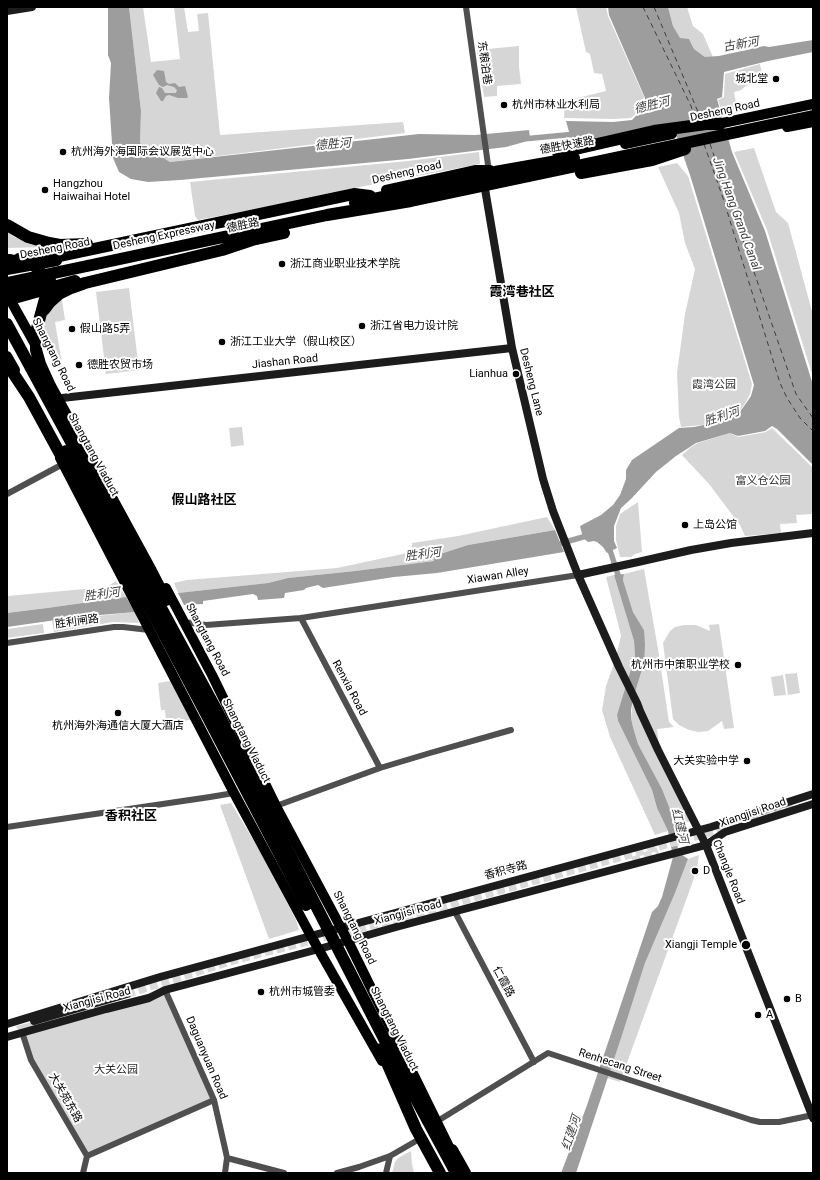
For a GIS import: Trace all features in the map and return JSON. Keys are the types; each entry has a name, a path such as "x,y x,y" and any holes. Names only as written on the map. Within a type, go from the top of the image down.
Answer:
{"highway":[{"name":"德胜快速路","path":"383,196 492,171 592,155 813,110"},
{"name":"德胜快速路","path":"411,201 480,188 813,116"},
{"path":"492,171 533,159 654,131 699,124 720,124"},
{"path":"480,188 511,186 652,160 693,146"},
{"path":"8,264 22,258 60,256 354,194 383,196"},
{"name":"Desheng Expressway","path":"7,276 383,196"},
{"path":"9,296 378,212 411,201"},
{"name":"Desheng Expressway","path":"7,283 326,215 411,201"},
{"path":"7,225 38,240 49,243 71,245 96,242 198,222 258,214"},
{"path":"7,225 29,245 35,253 40,267 39,275 34,286 27,292 9,296"},
{"path":"40,318 50,302 59,294 71,288 85,283 222,250 252,240"},
{"path":"8,264 23,263 35,266 44,278 47,290 36,332 36,350 40,364 151,571 203,674 216,710"},
{"name":"Shangtang Viaduct","path":"7,324 216,710 396,1062 456,1173"},
{"name":"Shangtang Viaduct","path":"7,340 203,708 447,1173"},
{"path":"7,365 33,404 128,583 149,616 181,675 203,708"},
{"path":"379,1044 416,1129 440,1173"},
{"path":"396,1062 466,1173"}],"main road":[{"name":"Desheng Road","path":"8,264 88,254 476,170 492,171 813,104"},
{"path":"480,188 813,122"},
{"name":"德胜路","path":"9,296 70,276 480,188"},
{"name":"Shangtang Road","path":"9,296 62,398 212,675 276,806 348,941 462,1173"},
{"path":"7,356 234,793 311,936 424,1136 443,1173"}],"street":[{"path":"7,11 32,7"},
{"name":"东粮泊巷","path":"466,7 482,122 492,171"},
{"path":"480,188 492,171"},
{"name":"Desheng Lane","path":"480,188 512,348 543,479 578,575"},
{"name":"Jiashan Road","path":"62,398 512,348"},
{"path":"7,494 63,464"},
{"name":"Xiawan Alley","path":"184,622 206,625 301,618 578,575 691,550 731,543 813,533"},
{"name":"Changle Road","path":"578,575 655,743 706,845 813,1116"},
{"name":"Renxia Road","path":"301,618 380,768"},
{"name":"胜利闸路","path":"7,643 114,627 149,630"},
{"path":"276,806 380,768 511,730"},
{"path":"7,827 234,793"},
{"name":"Xiangjisi Road","path":"673,837 813,794"},
{"name":"Xiangjisi Road","path":"7,1036 149,998 165,990 706,845 725,832 813,804"},
{"name":"香积寺路","path":"341,928 673,837"},
{"path":"522,878 540,877 594,861"},
{"path":"531,892 541,886 596,871"},
{"name":"仁霞路","path":"455,912 534,1062"},
{"name":"Xiangjisi Road","path":"7,1024 160,977 341,928"},
{"name":"Daguanyuan Road","path":"160,977 214,1100 227,1158 225,1173"},
{"path":"7,1029 127,996 7,1032"},
{"name":"大关苑东路","path":"22,1032 32,1060 87,1156"},
{"name":"Renhecang Street","path":"436,1122 548,1053 760,1122 779,1122 813,1116"},
{"path":"83,1173 87,1156 214,1100"},
{"path":"337,1173 360,1167 390,1156 424,1136"},
{"path":"386,1173 390,1156"},
{"path":"227,1158 284,1173"}],"green space":[{"path":"129,7 143,7 151,62 180,59 174,7 184,7 188,32 199,31 197,14 208,13 220,135 403,122 405,133 170,162 140,143 141,111"},
{"path":"576,7 606,7 608,16 644,97 643,107 631,118 564,118 565,101 606,91 602,74 594,73 590,54 586,52"},
{"path":"668,7 687,7 693,26 703,34 713,57 705,57 694,49 689,39 680,39 673,26"},
{"path":"519,46 521,84 497,86 497,96 484,97 477,50"},
{"path":"760,64 763,79 751,82 741,90 734,92 738,109 728,111 727,115 723,115 718,100 724,97 725,74"},
{"path":"754,148 776,212 788,223 813,315 813,377 767,230 734,152"},
{"path":"479,152 480,164 198,220 195,216 190,182 408,161"},
{"name":"霞湾公园","path":"677,163 688,176 752,384 750,394 746,402 739,412 729,419 702,425 681,427 679,417 677,373 685,314 695,269 685,243 679,213 658,167"},
{"path":"7,232 14,237 47,247 7,248"},
{"path":"129,288 139,370 106,374 96,292"},
{"path":"62,300 65,320 55,322 65,381 43,335 44,321 50,309 55,302"},
{"path":"242,427 244,445 231,447 229,428"},
{"name":"富义仓公园","path":"772,428 813,468 813,514 796,515 797,523 780,524 781,533 745,536 740,525 709,484 682,455 698,443 730,433 738,437 766,432"},
{"path":"638,502 642,552 631,557 620,557 616,540 616,526 620,514"},
{"path":"547,517 555,530 468,545 434,556 434,561 288,578 268,583 178,593 174,583 187,580 337,568 412,552 412,543 458,536"},
{"path":"644,569 669,722 674,727 657,729 660,752 695,819 676,827 662,789 638,744 631,718 633,699 644,663 644,630 633,612 623,580 624,574"},
{"path":"614,575 634,641 635,656 617,716 618,721 652,790 657,808 668,831 655,835 610,737 602,710 606,686 616,658 621,635 606,577"},
{"path":"116,581 126,597 7,613 7,596 107,587"},
{"path":"135,612 139,623 113,622 54,632 52,621"},
{"path":"43,624 44,633 7,638 7,629"},
{"path":"719,624 734,728 724,729 722,721 708,731 698,732 689,730 679,725 673,719 663,643 670,631 675,627 696,625 710,631 709,625"},
{"path":"797,673 800,693 788,695 785,674"},
{"path":"783,675 786,695 774,696 771,677"},
{"path":"170,681 174,685 192,718 190,720 166,723 165,710 161,710 158,683"},
{"path":"231,803 260,851 296,920 299,930 269,939 220,805"},
{"path":"699,855 697,869 689,892 620,1082 607,1078 645,963 688,859"},
{"name":"大关公园","path":"165,990 214,1100 87,1156 31,1060 16,1026"},
{"path":"411,1151 414,1173 392,1173 395,1162 398,1158"}],"water":[{"path":"108,7 129,7 141,111 140,143 170,162 419,134 475,135 529,130 530,138 524,142 506,147 408,159 180,180 148,182 131,179 119,172 113,158 109,98 111,63 108,55"},
{"name":"Jing Hang Grand Canal","path":"608,7 668,7 673,26 680,38 689,39 694,49 705,57 719,56 764,46 769,47 813,40 813,52 724,72 722,97 717,99 732,152 765,231 813,385 813,465 777,429 772,426 765,431 738,436 730,433 696,443 676,456 656,472 621,508 614,526 614,541 617,548 607,553 597,542 588,542 583,538 580,526 601,515 613,505 620,495 626,479 626,470 632,460 679,428 694,427 728,420 739,413 751,396 754,385 690,175 672,123 573,146 566,121 613,122 632,120 644,107 645,98 609,15"},
{"path":"157,70 164,71 166,82 169,84 175,83 179,87 185,86 188,97 178,98 169,95 161,101 156,93 159,87 162,88 165,93 176,93 177,90 174,87 167,85 163,87 159,85 153,75"},
{"path":"555,530 564,552 437,573 394,577 323,588 318,585 306,588 304,590 285,593 284,598 258,600 257,596 253,594 203,601 203,604 184,605 178,593 268,583 288,578 434,561 434,556 468,545"},
{"path":"624,574 623,580 633,612 644,630 645,645 644,663 631,710 633,727 638,744 662,789 672,814 676,827 678,852 688,859 645,963 576,1173 561,1173 586,1108 652,912 658,906 662,897 673,857 668,831 657,808 652,790 618,721 617,715 635,656 634,641 614,575"},
{"path":"126,597 135,612 77,617 7,627 7,613"}],"waterway":[{"name":"德胜河","path":"523,139 576,134"},
{"name":"胜利河","path":"562,543 590,535"},
{"name":"红建河","path":"608,544 620,581"}],"ferry route":[{"path":"643,7 691,106 696,121"},
{"path":"654,7 701,119"},
{"path":"704,144 723,198 780,383 787,398 800,418 813,431"},
{"path":"710,144 796,394 813,418"}],"tunnel":[{"path":"127,994 235,960 389,921 719,830 793,804"},
{"path":"633,861 658,851"}],"place":[{"name":"城北堂","path":"776,79"},
{"name":"杭州市林业水利局","path":"504,105"},
{"name":"杭州海外海国际会议展览中心","path":"63,152"},
{"name":"Hangzhou Haiwaihai Hotel","path":"45,190"},
{"name":"浙江商业职业技术学院","path":"282,264"},
{"name":"浙江省电力设计院","path":"362,326"},
{"name":"假山路5弄","path":"72,329"},
{"name":"浙江工业大学（假山校区）","path":"222,342"},
{"name":"德胜农贸市场","path":"79,365"},
{"name":"Lianhua","path":"516,374"},
{"name":"上岛公馆","path":"685,525"},
{"name":"杭州市中策职业学校","path":"738,665"},
{"name":"杭州海外海通信大厦大酒店","path":"118,713"},
{"name":"大关实验中学","path":"747,761"},
{"name":"D","path":"695,871"},
{"name":"Xiangji Temple","path":"746,945"},
{"name":"杭州市城管委","path":"261,992"},
{"name":"B","path":"787,999"},
{"name":"A","path":"758,1015"}],"district":[{"name":"霞湾巷社区","path":"522,293"},
{"name":"假山路社区","path":"204,501"},
{"name":"香积社区","path":"131,817"}],"water label":[{"name":"古新河","path":"741,45"}]}
